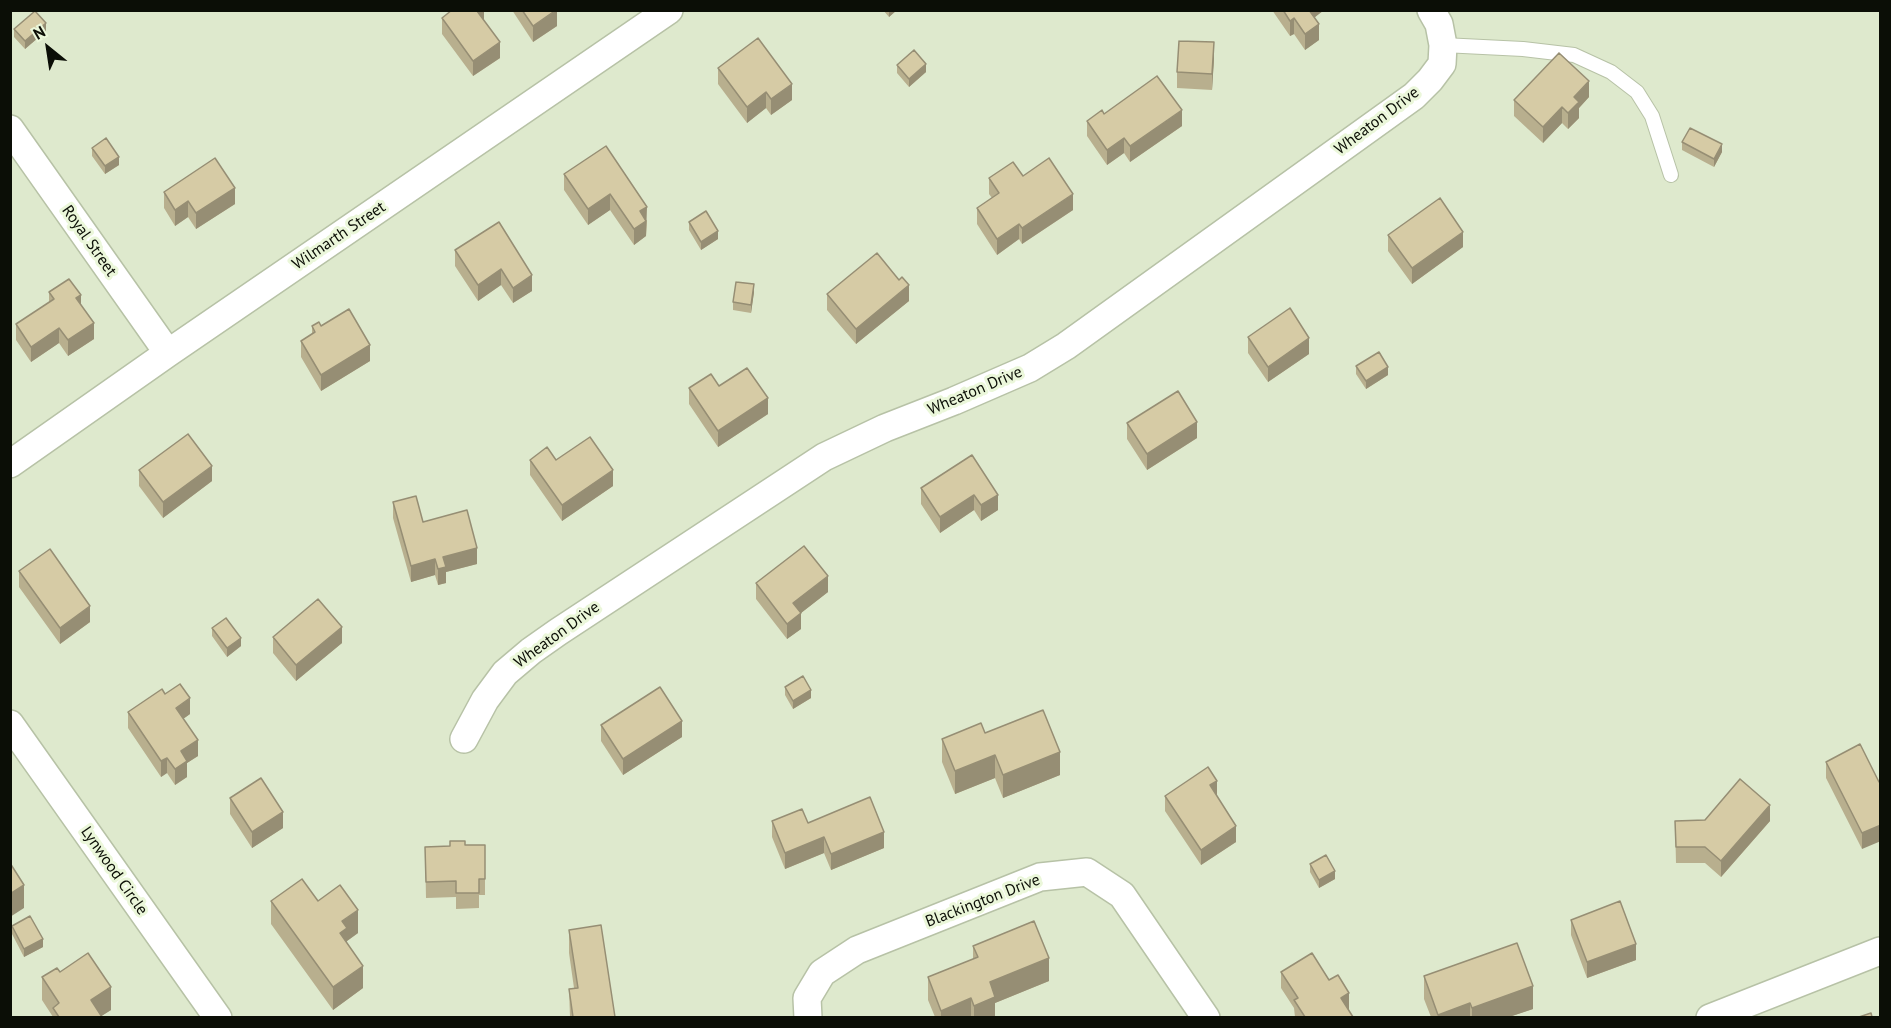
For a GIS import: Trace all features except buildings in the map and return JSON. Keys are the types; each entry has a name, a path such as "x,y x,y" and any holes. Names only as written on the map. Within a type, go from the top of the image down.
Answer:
{"street":[{"name":"Wilmarth Street","path":"10,464 669,10"},
{"path":"1431,10 1439,24 1443,45"},
{"name":"Wheaton Drive","path":"464,739 485,700 505,674 531,651 824,457 885,428 1020,372 1066,346 1414,96 1442,64 1443,45"},
{"name":"Royal Street","path":"10,129 168,353"},
{"name":"Lynwood Circle","path":"10,724 218,1017"},
{"name":"Blackington Drive","path":"808,1017 807,998 822,973 856,950 1040,877 1087,872 1122,895 1206,1017"},
{"path":"1710,1017 1881,951"}],"lane":[{"path":"1443,45 1523,49 1574,55 1611,72 1637,92 1652,116 1671,175"}]}
